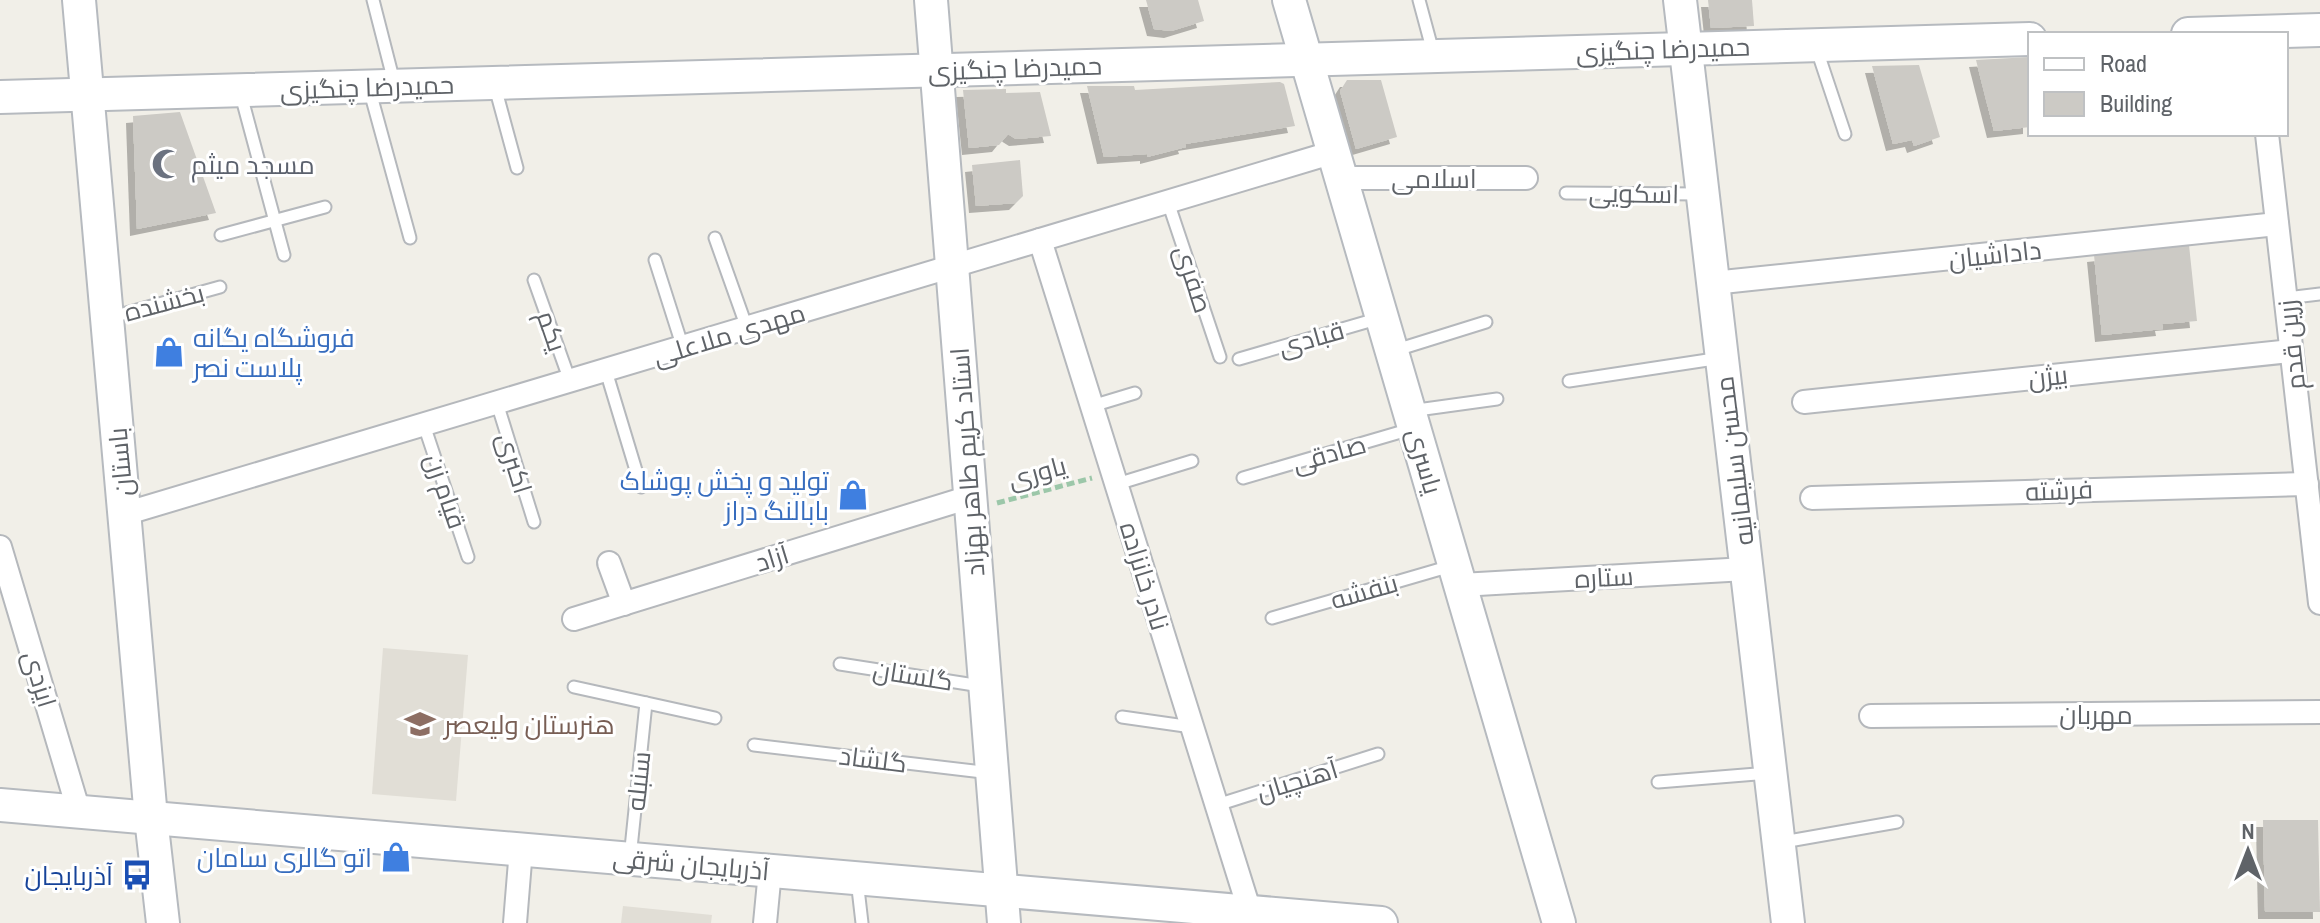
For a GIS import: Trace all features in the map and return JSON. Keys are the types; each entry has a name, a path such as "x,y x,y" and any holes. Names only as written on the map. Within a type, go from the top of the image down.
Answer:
{"street":[{"name":"باستان","path":"79,0 151,818 163,923"},
{"name":"استاد کریم طاهر بهزاد","path":"931,0 1004,923"},
{"name":"یاسری","path":"1289,0 1559,923"},
{"name":"محسن سلیمانیه","path":"1680,0 1788,923"},
{"path":"2277,32 2320,30"},
{"name":"حمیدرضا چنگیزی","path":"0,97 2028,39"},
{"name":"زرین قدم","path":"2267,136 2320,603"},
{"name":"اسلامی","path":"1338,165 1526,178"},
{"name":"مهدی ملاعلی","path":"124,514 1168,202 1338,165"},
{"name":"داداشیان","path":"1713,283 2277,224"},
{"name":"نادر خانزاده","path":"1040,240 1250,912"},
{"name":"بیژن","path":"1804,402 2291,351"},
{"name":"فرشته","path":"1812,498 2307,484"},
{"name":"آزاد","path":"574,619 970,504"},
{"name":"ایزدی","path":"0,547 79,812"},
{"path":"609,563 624,604"},
{"name":"ستاره","path":"1458,575 1746,569"},
{"name":"مهربان","path":"1871,716 2320,712"},
{"name":"آذربایجان شرقی","path":"0,805 1250,912 1303,920 1381,923"},
{"path":"515,923 521,849"},
{"path":"765,923 770,871"}],"lane":[{"path":"373,0 382,87 410,238"},
{"path":"1419,0 1434,56"},
{"path":"1815,45 1845,134"},
{"path":"494,83 517,168"},
{"path":"240,90 284,255"},
{"name":"اسکویی","path":"1566,193 1702,194"},
{"name":"صفری","path":"1168,202 1220,357"},
{"path":"221,235 325,207"},
{"path":"715,238 747,328"},
{"path":"655,260 683,348"},
{"name":"یکم","path":"534,280 570,381"},
{"name":"بخشنده","path":"107,318 220,287"},
{"path":"2286,298 2320,294"},
{"name":"قبادی","path":"1239,359 1382,317"},
{"path":"1392,351 1486,322"},
{"path":"1569,381 1721,358"},
{"path":"606,371 641,487"},
{"path":"1092,406 1135,393"},
{"name":"صادقی","path":"1243,478 1412,420 1497,399"},
{"name":"اکبری","path":"497,403 534,522"},
{"name":"قیام زن","path":"424,425 468,557"},
{"path":"1115,479 1192,461"},
{"name":"بنفشه","path":"1272,618 1458,575"},
{"name":"گلستان","path":"840,664 985,687"},
{"path":"574,687 715,718"},
{"name":"سنبله","path":"630,859 646,703"},
{"path":"1122,717 1192,727"},
{"name":"گلشاد","path":"754,745 992,773"},
{"name":"آهنچیان","path":"1217,805 1378,754"},
{"path":"1658,782 1770,772"},
{"path":"1778,843 1897,822"},
{"path":"857,878 862,923"}],"path":[{"name":"یاوری","path":"970,504 1115,479"}],"shaded area":[{"name":"هنرستان ولیعصر","path":"383,648 468,655 456,801 372,794"},
{"path":"623,906 712,915 711,923 621,923"}],"building":[{"path":"1146,0 1198,0 1204,21 1171,31 1154,29"},
{"path":"1708,0 1752,0 1754,26 1711,28"},
{"path":"2028,57 2028,127 1994,131 1976,60"},
{"path":"1919,65 1940,137 1914,146 1912,140 1893,144 1872,66"},
{"path":"1347,80 1381,80 1397,137 1356,149 1340,91"},
{"path":"1284,84 1295,126 1185,144 1186,147 1147,157 1147,154 1104,157 1087,86 1134,86 1135,90"},
{"path":"1006,89 1006,93 1040,92 1051,136 1016,139 1008,134 999,145 969,148 963,90"},
{"name":"مسجد میثم","path":"180,112 216,213 137,229 133,116"},
{"path":"1020,160 1023,196 1016,203 976,206 972,165"},
{"path":"2189,245 2197,321 2162,324 2163,329 2102,335 2094,255"},
{"path":"2263,820 2318,820 2320,912 2265,912"}],"place":[{"name":"مسجد میثم","path":"167,164"},
{"name":"فروشگاه یگانه پلاست نصر","path":"169,352"},
{"name":"تولید و پخش پوشاک بابالنگ دراز","path":"853,495"},
{"name":"هنرستان ولیعصر","path":"420,724"},
{"name":"اتو گالری سامان","path":"396,857"},
{"name":"آذربایجان","path":"137,875"}]}
